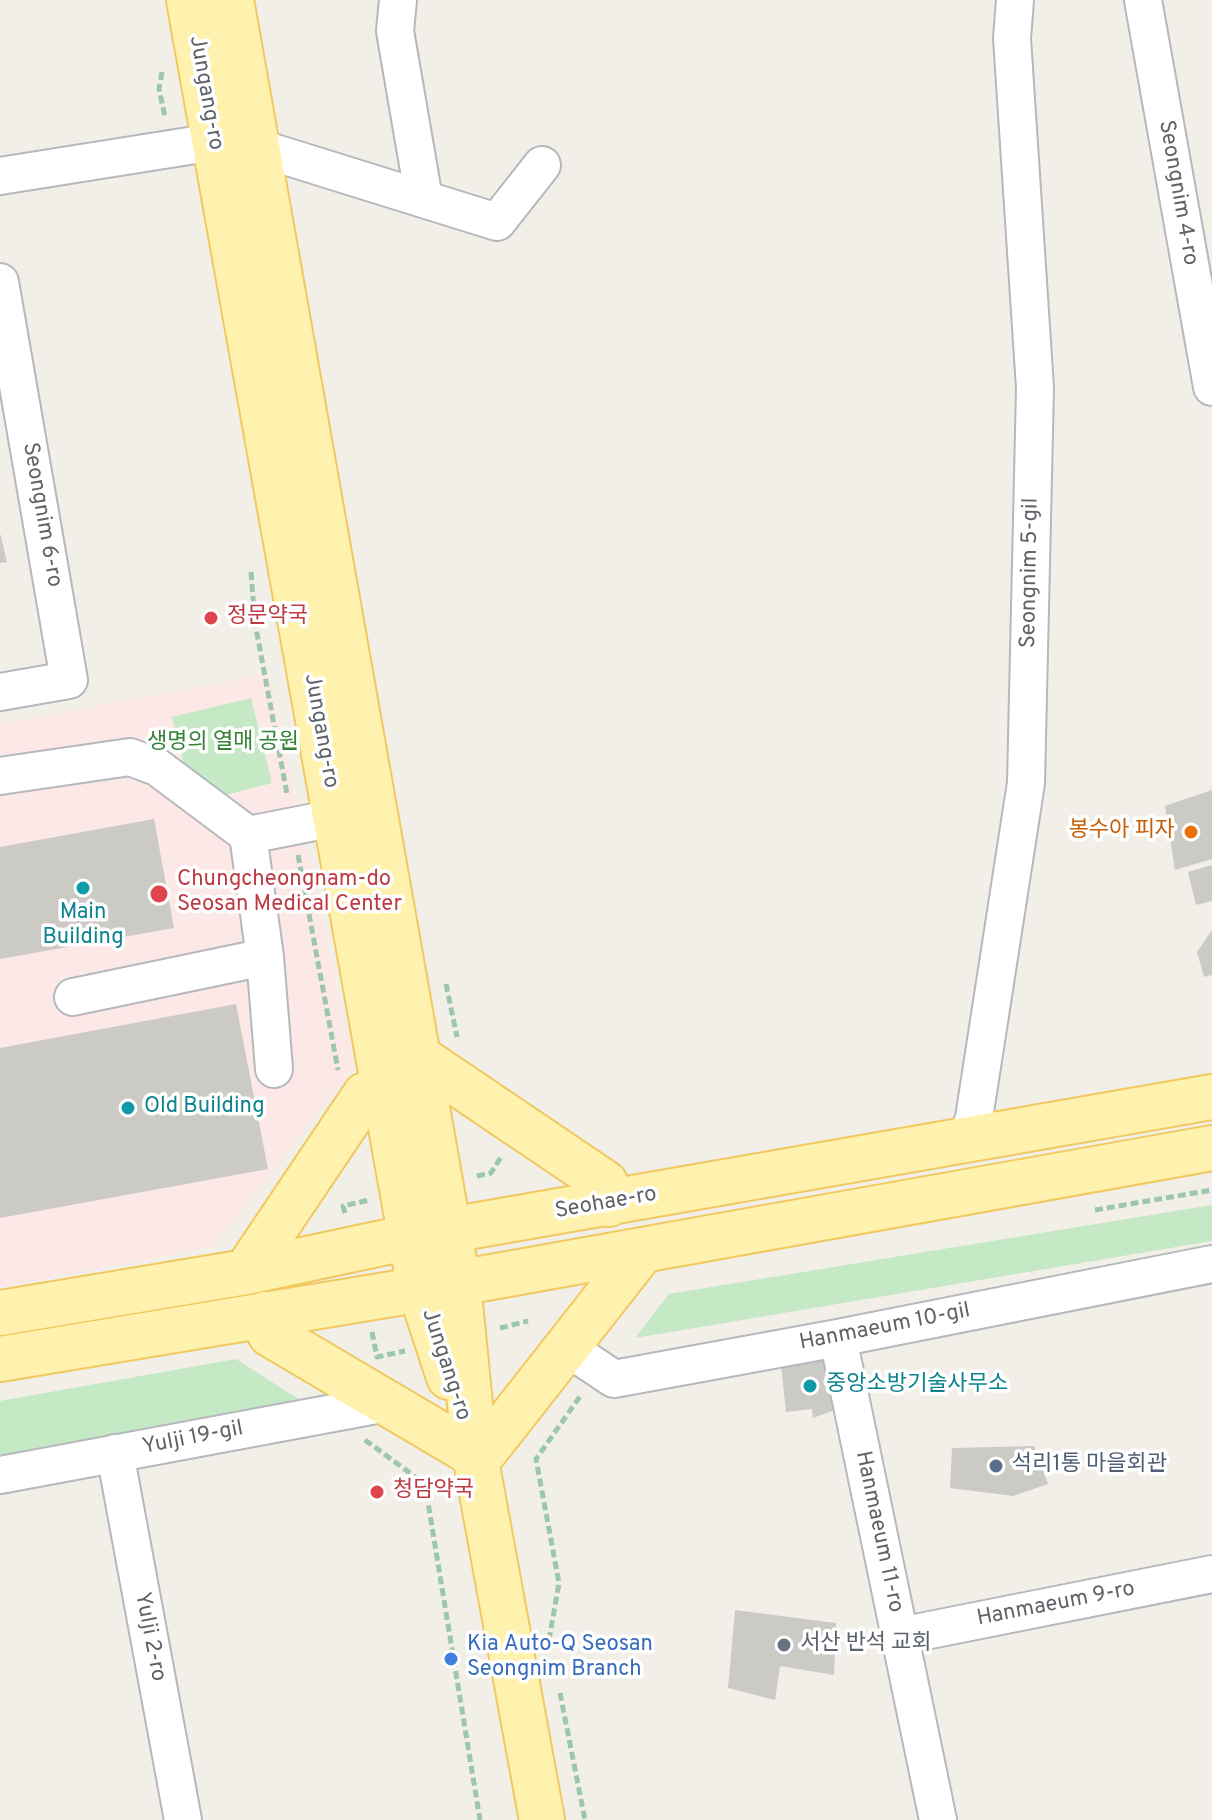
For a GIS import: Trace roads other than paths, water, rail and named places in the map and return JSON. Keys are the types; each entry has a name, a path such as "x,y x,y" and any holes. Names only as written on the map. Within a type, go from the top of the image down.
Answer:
{"main road":[{"name":"Jungang-ro","path":"189,0 214,142 354,814 417,1056 429,1234"},
{"name":"Jungang-ro","path":"231,0 256,147 354,814 384,1088 429,1234 475,1455 542,1820"},
{"path":"417,1056 605,1183 609,1204"},
{"path":"246,1272 365,1095 384,1088"},
{"name":"Seohae-ro","path":"0,1313 246,1272 429,1234 1212,1097"},
{"path":"0,1359 439,1286 1212,1148"},
{"path":"265,1314 270,1334 475,1455 485,1451 583,1358 643,1250"}],"street":[{"path":"398,0 395,31 424,199"},
{"name":"Seongnim 5-gil","path":"966,1141 974,1118 1026,783 1035,388 1012,38 1015,0"},
{"name":"Seongnim 4-ro","path":"1143,0 1212,387"},
{"path":"0,176 214,142"},
{"path":"256,147 497,222 542,165"},
{"name":"Seongnim 6-ro","path":"0,282 69,680 0,692"},
{"path":"0,776 130,757 157,767 248,835 265,957 274,1069"},
{"path":"248,835 354,814"},
{"path":"73,997 265,957"},
{"name":"Hanmaeum 10-gil","path":"583,1358 614,1379 1212,1264"},
{"name":"Hanmaeum 11-ro","path":"838,1338 938,1820"},
{"name":"Yulji 19-gil","path":"0,1475 387,1403"},
{"name":"Yulji 2-ro","path":"115,1453 183,1820"},
{"name":"Hanmaeum 9-ro","path":"900,1636 1212,1574"}],"place":[{"name":"정문약국","path":"211,618"},
{"name":"봉수아 피자","path":"1191,832"},
{"name":"Main Building","path":"83,888"},
{"name":"Chungcheongnam-do Seosan Medical Center","path":"159,894"},
{"name":"Old Building","path":"128,1108"},
{"name":"중앙소방기술사무소","path":"810,1386"},
{"name":"석리1통 마을회관","path":"996,1466"},
{"name":"청담약국","path":"377,1492"},
{"name":"서산 반석 교회","path":"784,1645"},
{"name":"Kia Auto-Q Seosan Seongnim Branch","path":"451,1659"}],"park label":[{"name":"생명의 열매 공원","path":"223,744"}]}
